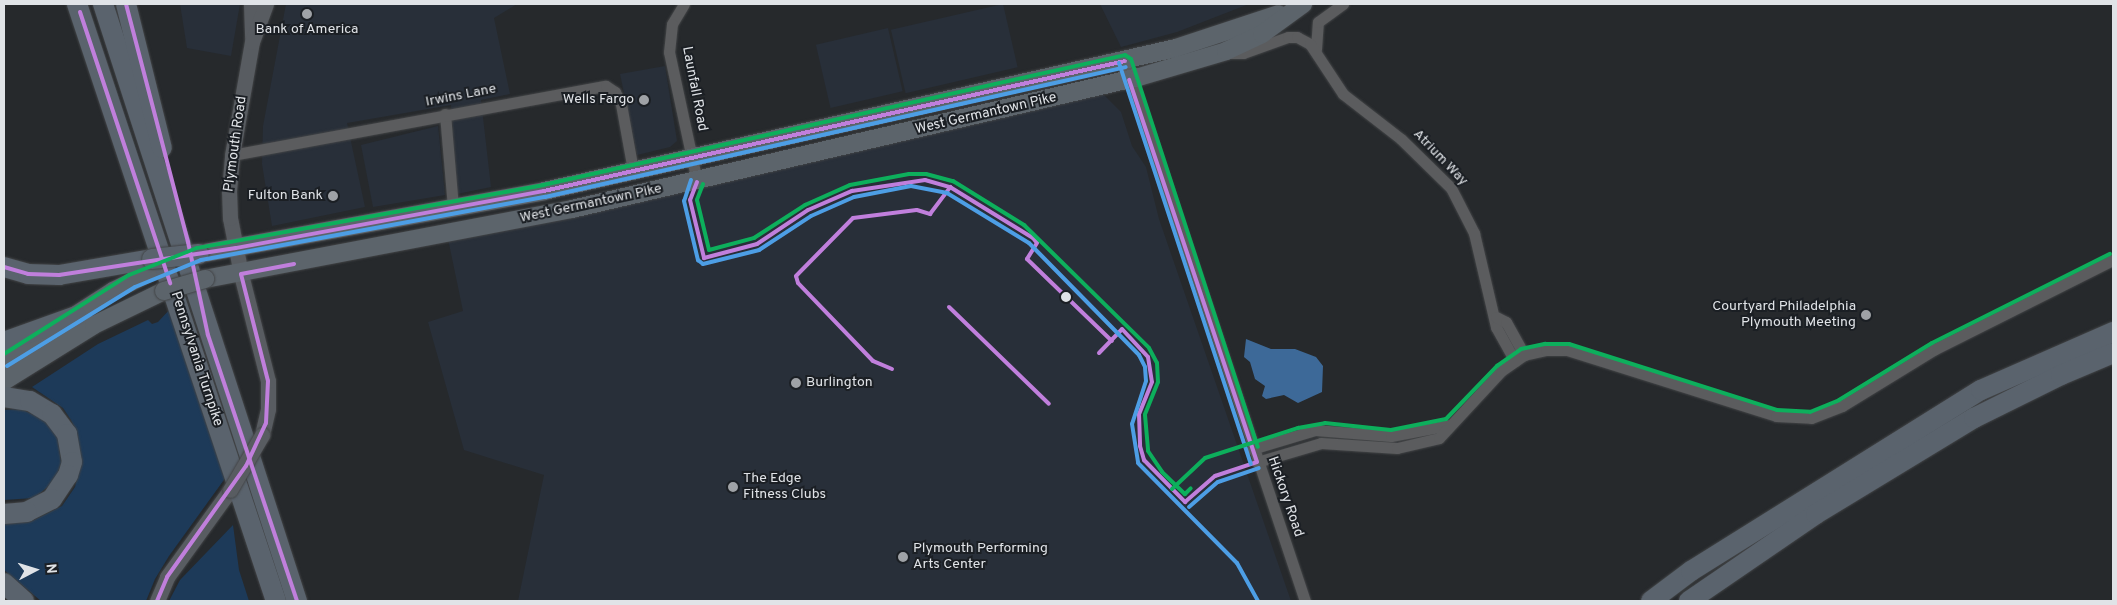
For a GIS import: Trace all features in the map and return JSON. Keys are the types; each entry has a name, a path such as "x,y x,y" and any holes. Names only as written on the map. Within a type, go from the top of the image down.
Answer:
{"highway":[{"name":"Pennsylvania Turnpike","path":"103,4 208,335 297,601"},
{"path":"126,4 188,242 208,335"},
{"name":"Pennsylvania Turnpike","path":"76,6 276,601"},
{"path":"4,267 28,274 59,276 154,264 199,254"},
{"path":"4,342 76,316"},
{"path":"1651,601 1691,571 1980,390 2113,332"},
{"path":"1689,601 1816,514 1965,423 2061,375 2113,354"},
{"path":"4,397 30,401 52,414 67,434 72,462 68,475 52,499 26,512 4,514"},
{"path":"4,585 11,601"},
{"path":"4,585 24,601"}],"main road":[{"name":"Plymouth Road","path":"251,4 252,42"},
{"name":"Plymouth Road","path":"157,601 167,578 230,490 262,435 268,409 268,381 241,274 229,205 232,155 252,42 266,4"},
{"name":"West Germantown Pike","path":"4,381 94,325 164,291 206,279 241,274 697,182 1130,80 1218,53 1262,34 1301,5"},
{"name":"West Germantown Pike","path":"199,254 453,208 1124,61 1237,30 1301,5"},
{"path":"4,361 154,264"}],"street":[{"name":"Launfall Road","path":"684,4 672,24 669,52 697,182"},
{"path":"1218,53 1243,53 1288,37 1297,37 1316,48 1318,22 1343,4"},
{"name":"Atrium Way","path":"1316,48 1343,94 1401,139 1459,200 1474,233 1496,317 1506,322 1520,358"},
{"name":"Hickory Road","path":"1124,61 1252,449 1306,601"},
{"name":"Irwins Lane","path":"232,155 445,114 606,86 615,92 621,104 633,170"},
{"path":"445,114 453,208"},
{"path":"1257,462 1305,446 1331,442 1397,448 1413,447 1440,438 1449,424 1520,358 1546,350 1566,350 1776,416 1811,418 1842,406 1935,349 2113,260"},
{"path":"1252,449 1315,430 1391,436 1449,424"}],"shaded area":[{"path":"180,4 240,4 231,56 187,48"},
{"path":"286,4 517,4 494,18 510,94 481,100 491,187 457,194 451,105 347,123 365,207 272,226 262,164 263,126"},
{"path":"1003,4 1018,67 906,93 891,30"},
{"path":"1100,4 1249,4 1177,32 1121,47"},
{"path":"888,28 903,91 831,108 816,45"},
{"path":"665,66 677,141 670,147 637,155 620,74"},
{"path":"1097,88 1121,112 1132,146 1146,167 1159,219 1291,601 518,601 544,475 464,450 428,322 463,311 447,234"},
{"path":"438,126 445,195 373,207 361,145"},
{"path":"171,308 226,477 169,556 155,579 146,601 41,601 4,570 4,523 30,522 62,506 75,487 81,461 77,433 71,420 63,408 32,387 98,344 148,320 152,324 158,322"},
{"path":"1246,339 1271,349 1295,349 1316,357 1323,366 1322,392 1298,403 1284,395 1266,399 1262,396 1265,386 1255,379 1250,362 1244,357"},
{"path":"21,409 49,422 58,439 61,463 55,481 34,498 4,500 4,410"},
{"path":"233,525 239,570 249,601 169,601 180,580"}],"transit line":[{"path":"126,4 188,242 208,335 297,601"},
{"path":"80,12 170,283"},
{"path":"4,354 129,275 197,248 543,185 1125,55 1131,59 1258,447"},
{"path":"4,267 28,274 59,275 236,248 544,191 1125,61"},
{"path":"1119,63 1251,464"},
{"path":"7,366 135,287 201,260 545,197 1126,67"},
{"path":"1099,353 1122,329 1148,357 1152,382 1139,414 1140,446 1144,460 1185,502 1215,476 1257,462 1129,80"},
{"path":"703,184 697,200 709,250 754,238 805,205 850,185 909,174 926,174 953,181 1024,225 1149,348 1157,363 1158,382 1145,415 1148,451 1162,472 1185,494 1191,488"},
{"path":"691,180 684,201 698,260 703,264 759,250 811,216 854,197 911,186 947,193 1029,243 1139,355 1145,367 1146,381 1132,424 1138,463 1237,563 1258,601"},
{"path":"697,182 690,200 704,258 757,244 808,210 852,191 925,180 950,187 1033,238 1037,243 1027,259 1112,341"},
{"path":"892,369 873,361 798,283 796,276 853,218 917,210 930,214 950,187"},
{"path":"1172,489 1205,458 1298,428 1325,423 1391,430 1446,419 1497,366 1521,349 1545,344 1569,344 1777,410 1810,412 1839,400 1932,343 2110,254"},
{"path":"157,601 167,577 246,466 266,423 268,381 241,274 294,264"},
{"path":"949,307 1049,404"},
{"path":"1189,507 1218,482 1259,468"}],"place":[{"name":"Bank of America","path":"307,14"},
{"name":"Wells Fargo","path":"644,100"},
{"name":"Fulton Bank","path":"333,196"},
{"name":"Courtyard Philadelphia Plymouth Meeting","path":"1866,315"},
{"name":"Burlington","path":"796,383"},
{"name":"The Edge Fitness Clubs","path":"733,487"},
{"name":"Plymouth Performing Arts Center","path":"903,557"}]}
